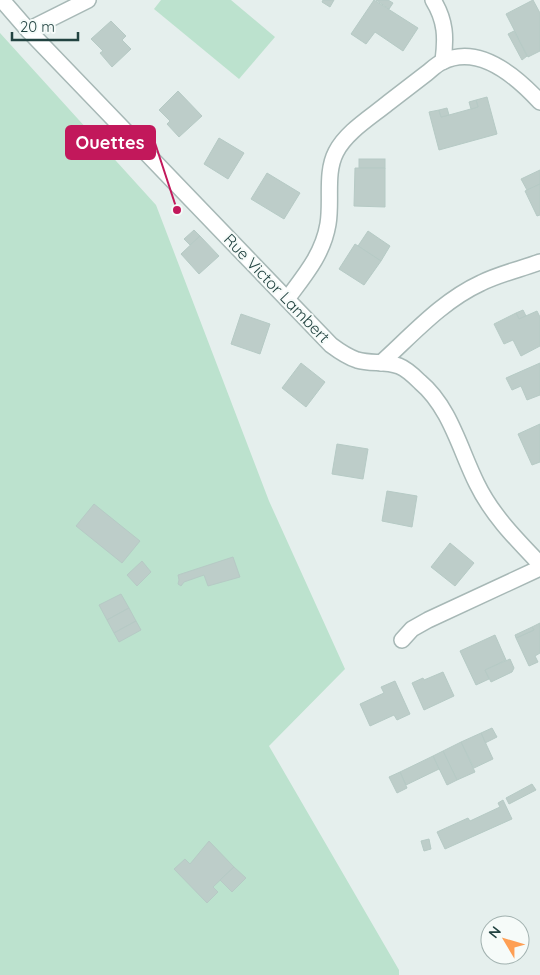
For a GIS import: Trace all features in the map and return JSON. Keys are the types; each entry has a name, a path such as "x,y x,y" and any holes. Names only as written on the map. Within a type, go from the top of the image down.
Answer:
{"street":[{"name":"Rue Victor Lambert","path":"2,0 28,30 331,345 356,360 399,366 422,383 443,410 487,502 540,566"},
{"path":"28,30 88,0"},
{"path":"433,0 440,12 444,25 446,42 442,61"},
{"path":"287,299 314,263 324,243 329,222 331,168 336,153 344,140 360,125 442,61 462,57 480,58 501,68 528,89 540,102"},
{"path":"381,362 429,318 460,294 482,282 540,262"},
{"path":"402,640 412,629 428,620 540,566"}],"green space":[{"path":"161,0 231,0 275,37 239,79 154,9"},
{"path":"0,33 156,205 269,501 345,669 269,746 399,970 399,975 0,975"}],"building":[{"path":"323,0 334,0 330,7 322,2"},
{"path":"374,0 418,28 403,51 375,32 366,44 351,34"},
{"path":"376,0 388,0 393,3 389,9"},
{"path":"533,0 540,13 540,51 528,57 506,14"},
{"path":"111,21 126,36 122,40 131,49 112,67 100,53 103,51 91,39"},
{"path":"514,31 527,56 522,60 508,34"},
{"path":"178,91 202,116 179,137 167,124 170,121 159,110"},
{"path":"487,97 497,134 439,150 429,112 439,110 441,117 449,115 478,107 476,100"},
{"path":"476,100 478,107 471,109 469,102"},
{"path":"447,108 449,115 441,117 439,110"},
{"path":"219,138 244,153 228,179 204,164"},
{"path":"359,159 385,159 385,168 359,168"},
{"path":"355,168 385,168 385,207 354,206"},
{"path":"540,170 540,184 527,190 521,179"},
{"path":"267,173 300,193 284,219 251,199"},
{"path":"540,184 540,215 537,216 525,191"},
{"path":"194,230 200,236 190,245 184,239"},
{"path":"368,231 390,246 381,261 358,246"},
{"path":"200,236 219,256 199,274 181,254"},
{"path":"355,244 381,261 364,285 339,269"},
{"path":"523,310 526,316 519,319 516,313"},
{"path":"537,311 540,317 540,346 521,356 513,340 504,344 494,324 516,313 519,319"},
{"path":"241,314 270,324 260,354 231,344"},
{"path":"301,363 325,382 306,407 282,388"},
{"path":"540,363 540,395 527,400 521,386 512,390 506,378"},
{"path":"540,424 540,462 532,465 518,434"},
{"path":"337,444 368,449 363,479 332,474"},
{"path":"387,491 417,496 412,527 382,521"},
{"path":"94,504 140,541 122,563 76,526"},
{"path":"450,543 474,563 455,586 431,567"},
{"path":"233,557 240,577 208,586 204,575 184,582 181,586 178,584 178,575"},
{"path":"142,561 151,572 137,586 127,575"},
{"path":"121,594 129,608 107,620 99,605"},
{"path":"129,608 136,621 114,633 107,620"},
{"path":"136,621 141,630 119,642 114,633"},
{"path":"540,623 540,653 535,656 538,662 529,666 516,638 534,630 532,627"},
{"path":"532,627 534,630 516,638 515,635"},
{"path":"495,635 506,660 485,670 489,679 476,685 460,651"},
{"path":"510,659 514,668 512,672 491,682 485,670"},
{"path":"443,672 454,696 424,710 412,683"},
{"path":"395,681 410,714 397,720 394,715 370,726 360,704 384,693 381,687"},
{"path":"492,728 497,737 485,743 481,733"},
{"path":"481,733 493,759 474,768 461,742"},
{"path":"461,742 475,772 457,780 443,751"},
{"path":"443,751 457,780 447,785 433,756"},
{"path":"433,756 439,769 406,785 400,772"},
{"path":"400,772 407,788 397,793 389,777"},
{"path":"532,784 536,790 509,804 506,798"},
{"path":"503,800 512,819 445,849 437,832 468,818 470,821 500,807 498,803"},
{"path":"429,839 431,849 424,851 421,841"},
{"path":"209,841 234,867 213,887 218,892 207,903 174,869 185,859 190,864"},
{"path":"234,867 246,878 232,892 220,880"}],"place":[{"name":"Ouettes","path":"177,210"}]}
